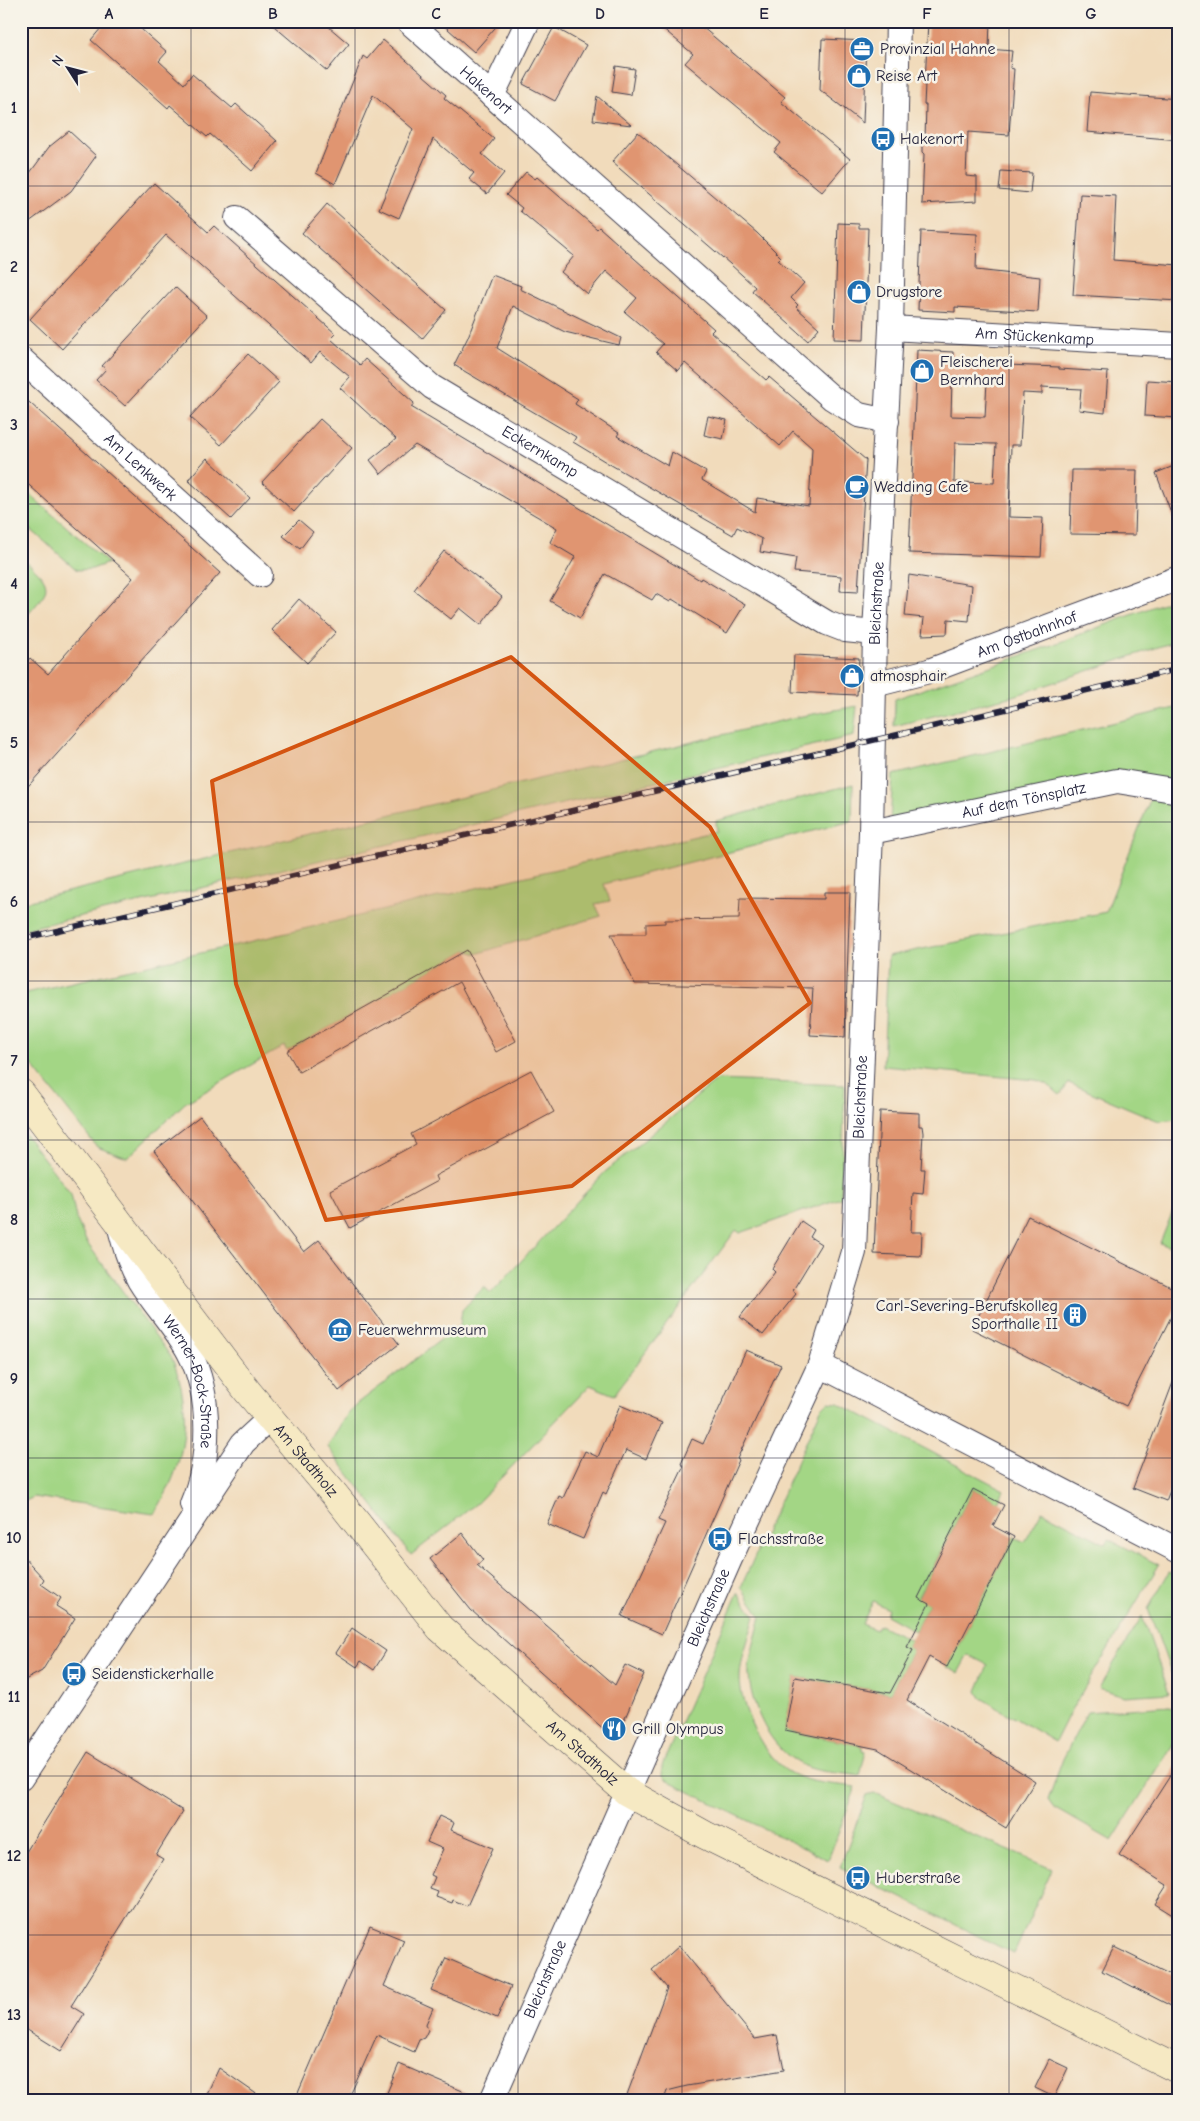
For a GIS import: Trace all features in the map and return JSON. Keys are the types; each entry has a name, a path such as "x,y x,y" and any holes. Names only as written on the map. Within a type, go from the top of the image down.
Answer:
{"main road":[{"name":"Am Stadtholz","path":"21,1093 270,1419 334,1494 440,1628 627,1792"},
{"path":"627,1792 705,1834 1179,2070"}],"street":[{"name":"Hakenort","path":"408,21 832,398 859,415 887,421"},
{"path":"492,96 528,21"},
{"name":"Bleichstraße","path":"492,2100 727,1567 820,1365 854,1252 871,832 875,633 891,328 898,21"},
{"name":"Eckernkamp","path":"237,218 432,387 820,618 845,630 875,633"},
{"name":"Am Stückenkamp","path":"891,328 1179,345"},
{"name":"Am Lenkwerk","path":"21,359 260,575"},
{"name":"Am Ostbahnhof","path":"874,685 929,672 1179,578"},
{"name":"Auf dem Tönsplatz","path":"871,832 1117,781 1179,791"},
{"name":"Werner-Bock-Straße","path":"117,1217 126,1253 140,1281 190,1355 204,1408 206,1440 202,1475 186,1519 169,1554"},
{"path":"820,1365 1179,1551"},
{"name":"Werner-Bock-Straße","path":"21,1778 243,1443 270,1419"}],"highlighted area":[{"path":"511,657 710,827 810,1003 572,1186 326,1220 236,984 212,781"}],"green space":[{"path":"21,487 108,563 92,569 77,570 21,521"},
{"path":"21,557 41,575 46,588 44,595 21,622"},
{"path":"1179,597 1179,640 1017,695 894,726 895,699 1052,645"},
{"path":"857,706 854,736 21,930 21,903 797,717"},
{"path":"1179,707 1179,781 890,822 893,775"},
{"path":"853,784 852,821 604,884 610,901 595,904 601,916 476,954 467,950 287,1051 284,1046 185,1103 127,1158 97,1147 21,1051 21,994 717,831 716,821"},
{"path":"1152,795 1179,799 1179,1119 1159,1121 1069,1083 1060,1095 1047,1084 1036,1080 883,1066 888,956 1106,912"},
{"path":"717,1080 845,1085 841,1198 740,1233 736,1230 614,1395 590,1385 477,1503 411,1555 328,1447 343,1420 357,1404 460,1325 462,1310 484,1287 491,1293 605,1172"},
{"path":"21,1129 71,1194 76,1218 87,1243 172,1358 179,1378 184,1418 180,1457 165,1495 154,1514 34,1497 21,1503"},
{"path":"1179,1196 1179,1251 1160,1243"},
{"path":"828,1402 838,1403 1004,1490 998,1502 973,1489 918,1597 929,1604 915,1631 886,1615 888,1609 873,1601 862,1624 876,1630 880,1625 911,1640 907,1647 913,1650 890,1693 795,1677 785,1730 863,1746 863,1750 866,1751 860,1776 816,1770 797,1762 786,1754 767,1731 755,1704 749,1676 751,1655 761,1616 741,1587 821,1409"},
{"path":"1042,1511 1106,1544 1109,1539 1159,1565 1071,1710 1055,1742 981,1698 977,1691 988,1665 968,1655 958,1673 947,1667 1014,1537 1025,1542"},
{"path":"1169,1572 1179,1576 1179,1682 1172,1675 1148,1609"},
{"path":"738,1593 755,1616 740,1676 741,1689 749,1717 763,1745 782,1767 792,1774 816,1782 856,1787 828,1860 671,1783 662,1773 665,1759"},
{"path":"1142,1616 1169,1693 1124,1696 1099,1688"},
{"path":"1170,1706 1179,1711 1179,1735 1112,1841 1053,1807 1048,1800 1063,1759 1087,1712"},
{"path":"874,1793 1052,1869 1014,1954 840,1867 867,1795"}],"building":[{"path":"107,21 132,21 167,52 159,61 184,84 192,74 232,108 236,104 277,141 252,171 210,134 207,137 170,105 168,108 91,40"},
{"path":"268,21 322,21 349,44 327,71"},
{"path":"439,21 501,21 474,52"},
{"path":"654,21 695,21 785,97 781,102 850,159 822,192 774,152 781,143 685,63 693,54"},
{"path":"928,21 990,21 989,49 1012,51 1010,68 1014,69 1009,135 968,132 966,176 977,177 977,201 922,204 924,154 922,152 922,141 925,139 926,105 924,105"},
{"path":"554,27 586,45 555,101 523,84"},
{"path":"822,39 866,41 863,123 820,90"},
{"path":"383,40 446,95 444,98 494,139 482,154 504,173 487,194 469,179 474,173 433,139 399,218 379,209 413,129 373,95 335,184 316,173 363,56 367,59"},
{"path":"616,66 635,69 631,95 612,92"},
{"path":"1090,92 1179,99 1179,140 1087,132"},
{"path":"597,96 631,125 593,120"},
{"path":"69,131 96,156 71,191 21,228 21,185 49,147"},
{"path":"638,132 757,233 781,257 778,260 804,283 791,298 798,305 796,307 819,328 808,341 752,291 755,287 730,264 612,162"},
{"path":"1001,171 1032,173 1030,193 999,190"},
{"path":"526,172 535,179 537,177 597,229 599,227 714,329 711,332 766,380 769,377 866,460 858,592 840,591 841,576 794,572 796,558 760,552 762,539 737,527 733,535 573,442 576,437 454,365 468,337 492,275 521,286 520,289 621,338 619,345 565,332 513,306 497,348 578,399 575,404 619,433 617,436 668,466 672,452 706,472 702,480 755,512 757,498 809,506 812,448 793,431 780,446 685,363 678,371 656,352 663,344 625,312 637,298 606,271 587,294 561,272 574,256 520,211 522,208 506,195"},
{"path":"154,183 208,232 214,226 336,334 331,339 360,365 365,359 414,403 411,407 700,580 701,578 745,604 727,633 672,599 670,602 656,594 652,600 605,574 580,618 550,601 575,557 550,542 557,528 415,445 381,474 370,460 396,439 340,388 350,377 320,352 311,363 166,235 62,349 30,319"},
{"path":"1080,194 1116,196 1113,260 1179,265 1179,301 1073,295"},
{"path":"327,204 446,310 422,339 302,233"},
{"path":"838,223 859,224 859,228 868,228 864,340 834,339"},
{"path":"921,231 977,234 976,270 1040,277 1038,312 955,307 955,312 918,310"},
{"path":"175,287 207,316 125,406 96,380 106,369 102,366"},
{"path":"917,350 953,352 953,363 1059,367 1059,369 1108,372 1105,413 1079,410 1081,389 1042,387 1042,394 1023,393 1020,445 1011,445 1009,517 1043,518 1041,557 909,553","holes":["952,380 987,381 985,417 951,416","955,443 996,444 994,483 954,482"]},
{"path":"248,354 279,382 221,445 190,417"},
{"path":"1147,380 1179,382 1179,418 1145,416"},
{"path":"21,395 220,573 21,794 21,669 30,658 48,674 133,578 21,478"},
{"path":"708,416 727,420 723,439 704,435"},
{"path":"320,419 352,448 294,512 262,482"},
{"path":"207,458 250,498 231,519 188,480"},
{"path":"1179,464 1179,528 1177,528 1156,473"},
{"path":"1072,470 1137,470 1135,535 1070,534"},
{"path":"299,520 313,532 300,549 283,536"},
{"path":"444,551 502,597 481,625 460,608 451,619 414,590"},
{"path":"909,575 972,585 969,621 948,619 947,634 922,635 924,618 905,616"},
{"path":"299,599 336,632 307,663 272,630"},
{"path":"794,655 859,658 857,695 792,692"},
{"path":"824,892 850,892 845,1037 810,1035 813,988 635,984 611,934 646,934 646,924 665,923 665,920 739,919 740,898 824,899"},
{"path":"467,950 516,1041 496,1052 459,982 299,1072 287,1051"},
{"path":"531,1070 554,1112 435,1176 437,1181 350,1228 330,1190 416,1144 411,1134"},
{"path":"880,1111 919,1113 919,1126 922,1126 923,1133 921,1169 925,1169 923,1194 913,1193 911,1232 922,1232 921,1256 874,1254"},
{"path":"200,1116 304,1252 319,1240 399,1344 339,1391 154,1151"},
{"name":"Carl-Severing-Berufskolleg Sporthalle II","path":"1028,1216 1179,1291 1179,1301 1126,1406 972,1329"},
{"path":"801,1221 814,1230 810,1237 821,1244 793,1290 796,1294 763,1335 740,1317 775,1272 772,1269"},
{"path":"746,1350 781,1365 737,1459 739,1460 662,1634 622,1616 665,1523 658,1520 684,1466 681,1464 692,1439 703,1444"},
{"path":"1177,1372 1179,1467 1166,1501 1133,1488"},
{"path":"620,1405 662,1423 646,1459 626,1450 606,1494 603,1492 583,1539 547,1524 559,1496 563,1498 585,1451 598,1457"},
{"path":"973,1489 1004,1505 993,1526 1014,1537 947,1667 929,1657 907,1700 1035,1781 1006,1828 878,1749 785,1730 795,1677 890,1693 913,1650 907,1647 929,1604 918,1598"},
{"path":"462,1533 483,1560 477,1565 615,1685 625,1665 644,1674 619,1732 610,1734 599,1725 471,1610 430,1559"},
{"path":"21,1554 44,1579 41,1584 61,1598 56,1606 75,1618 42,1671 21,1682"},
{"path":"352,1628 386,1651 374,1670 361,1661 357,1667 336,1653"},
{"path":"88,1752 183,1811 156,1855 163,1859 71,2006 84,2014 61,2051 21,2026 21,1860"},
{"path":"1179,1762 1179,1919 1155,1904 1167,1885 1119,1855"},
{"path":"439,1816 454,1823 451,1830 493,1848 467,1906 453,1900 452,1903 436,1897 438,1892 430,1889 435,1877 431,1875 443,1849 427,1842"},
{"path":"370,1926 404,1940 384,1986 433,2008 426,2024 428,2030 424,2038 419,2040 414,2052 377,2035 348,2100 295,2100"},
{"path":"679,1946 755,2039 777,2035 784,2070 667,2091 664,2100 625,2100 667,1988 652,1970"},
{"path":"1114,1947 1179,1979 1179,2010 1102,1971"},
{"path":"446,1958 511,1986 497,2018 431,1990"},
{"path":"1049,2059 1068,2068 1054,2097 1035,2088"},
{"path":"399,2064 479,2098 479,2100 384,2100"},
{"path":"219,2068 232,2077 265,2100 204,2100"}],"railway":[{"path":"21,939 1179,669"}],"place":[{"name":"Provinzial Hahne","path":"862,49"},
{"name":"Reise Art","path":"859,76"},
{"name":"Hakenort","path":"883,139"},
{"name":"Drugstore","path":"859,292"},
{"name":"Fleischerei Bernhard","path":"922,371"},
{"name":"Wedding Cafe","path":"857,487"},
{"name":"atmosphair","path":"852,676"},
{"name":"Carl-Severing-Berufskolleg Sporthalle II","path":"1075,1315"},
{"name":"Feuerwehrmuseum","path":"340,1330"},
{"name":"Flachsstraße","path":"720,1539"},
{"name":"Seidenstickerhalle","path":"74,1674"},
{"name":"Grill Olympus","path":"614,1729"},
{"name":"Huberstraße","path":"858,1878"}]}
